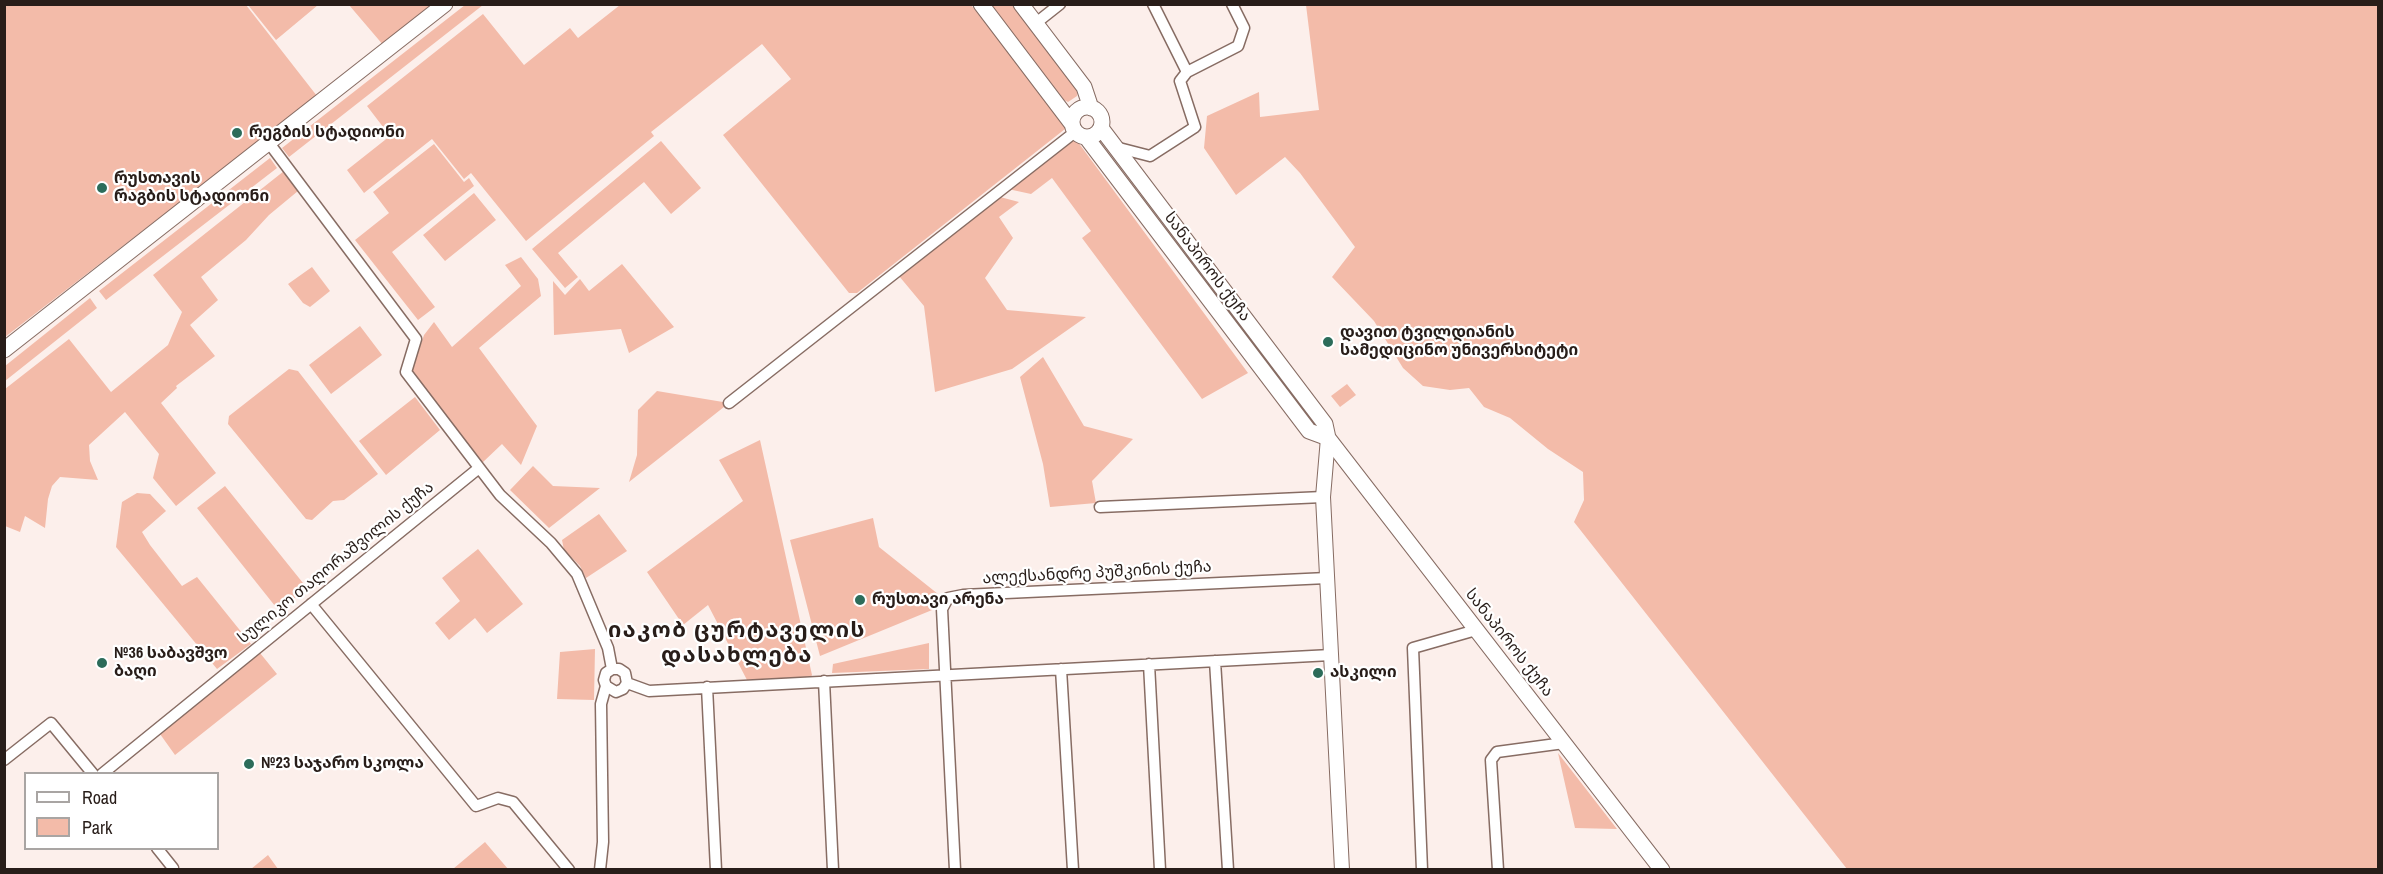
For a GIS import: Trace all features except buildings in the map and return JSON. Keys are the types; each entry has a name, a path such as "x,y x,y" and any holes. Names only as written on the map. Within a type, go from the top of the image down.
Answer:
{"main road":[{"path":"4,350 445,4"},
{"name":"სანაპიროს ქუჩა","path":"981,4 1310,431 1328,438"},
{"path":"1021,4 1084,87 1091,108 1101,116 1101,128 1092,136 1078,131 1074,116 1079,110 1091,108"},
{"name":"სანაპიროს ქუჩა","path":"1101,128 1325,424 1328,438 1662,870"}],"street":[{"path":"1036,23 1060,4"},
{"path":"1153,4 1187,72"},
{"path":"1115,147 1150,156 1195,127 1180,81 1187,72 1238,46 1244,28 1232,4"},
{"path":"729,403 1078,131"},
{"path":"269,143 416,339 406,372 500,495 551,543 577,574 608,648 612,669"},
{"path":"1328,438 1323,497 1342,870"},
{"name":"სულიკო თაღორაშვილის ქუჩა","path":"104,772 478,468"},
{"path":"1100,507 1323,497"},
{"name":"ალექსანდრე პუშკინის ქუჩა","path":"945,675 942,609 948,598 963,595 1327,578"},
{"path":"310,604 476,806 498,798 513,802 569,870"},
{"path":"1422,870 1413,648 1476,630"},
{"path":"627,683 649,691 1331,655"},
{"path":"1215,661 1228,870"},
{"path":"1149,664 1160,870"},
{"path":"600,870 603,842 601,704 606,686 605,676 612,669 619,669 625,673 627,683"},
{"path":"1061,669 1073,870"},
{"path":"945,675 955,870"},
{"path":"824,681 833,870"},
{"path":"606,686 616,692 627,683"},
{"path":"706,687 716,870"},
{"path":"4,760 51,723 91,772"},
{"path":"1498,870 1491,760 1497,752 1564,743"},
{"path":"157,850 173,868 171,870"}],"green space":[{"path":"858,4 860,6 862,4 971,5 1067,124 1065,129 857,293 849,293 723,135 791,79 762,44 651,132 654,136 526,241 471,173 464,179 432,139 364,193 347,170 390,136 367,106 483,14 524,65 570,28 578,38 620,5"},
{"name":"რუსთავის რაგბის სტადიონი","path":"4,5 246,5 317,96 5,337"},
{"path":"248,5 318,5 276,40"},
{"path":"349,5 437,5 384,46"},
{"path":"465,5 483,5 289,157 282,148"},
{"path":"991,5 1012,5 1078,91 1077,96 1068,102 1064,100"},
{"path":"1306,5 2378,5 2378,869 1847,869 1574,522 1584,500 1583,472 1548,449 1510,418 1484,407 1469,388 1450,390 1423,386 1403,368 1374,321 1332,277 1355,247 1300,173 1285,157 1236,195 1204,148 1207,116 1259,92 1260,117 1319,110"},
{"path":"1075,138 1248,373 1202,399 1082,238 1091,231 1052,178 1031,194 1008,189"},
{"path":"661,141 701,188 671,214 644,182 558,253 578,277 565,288 532,249"},
{"path":"434,144 464,182 469,178 474,186 392,252 435,307 418,320 355,240 389,213 373,192"},
{"path":"270,158 277,168 106,300 99,291"},
{"path":"284,171 298,191 269,215 246,240 201,277 218,300 190,325 215,356 176,386 177,388 161,403 216,473 176,506 153,478 159,454 125,412 89,445 90,461 98,480 60,477 52,486 48,499 45,528 25,516 20,532 5,526 5,389 69,339 111,392 168,345 182,312 153,275"},
{"path":"474,193 496,220 445,261 423,235"},
{"path":"1000,197 1019,202 999,217 1013,238 985,278 1007,310 1086,317 1012,369 935,392 924,306 899,276"},
{"path":"521,257 538,279 541,296 479,348 537,426 521,465 502,444 482,463 412,370 424,335 434,322 452,347 521,286 505,265"},
{"path":"622,264 674,327 629,353 621,329 554,335 553,281 565,295 580,279 589,291"},
{"path":"312,267 330,291 310,307 303,303 288,284"},
{"path":"90,298 97,308 5,381 5,366"},
{"path":"360,326 382,355 331,394 309,365"},
{"path":"1043,357 1084,426 1133,439 1092,481 1096,503 1050,507 1043,464 1020,377"},
{"path":"289,369 298,371 378,474 344,500 333,501 312,520 306,519 228,424 229,416"},
{"path":"1347,384 1356,395 1340,407 1331,396"},
{"path":"657,391 729,403 629,482 637,455 638,410"},
{"path":"415,397 440,430 386,475 359,441"},
{"path":"760,440 812,675 810,678 747,680 708,605 683,625 647,572 743,501 719,460"},
{"path":"533,466 553,486 600,488 549,528 510,490"},
{"path":"225,486 307,588 279,611 197,508"},
{"path":"137,493 150,494 166,511 142,532 150,545 182,586 197,577 251,644 217,669 116,547 122,502"},
{"path":"599,514 627,551 586,578 580,566 564,550 562,540"},
{"name":"რუსთავი არენა","path":"873,518 879,547 943,598 937,608 820,656 790,540"},
{"path":"478,549 523,604 487,633 475,618 449,640 435,623 460,601 442,578"},
{"path":"929,643 929,669 832,673 833,664"},
{"path":"595,649 594,700 557,699 560,652"},
{"path":"260,653 277,674 175,755 160,734"},
{"path":"1558,753 1617,829 1575,828"},
{"path":"485,842 508,869 453,869"},
{"path":"268,855 278,869 251,869"}],"place":[{"name":"რეგბის სტადიონი","path":"237,133"},
{"name":"რუსთავის რაგბის სტადიონი","path":"102,188"},
{"name":"დავით ტვილდიანის სამედიცინო უნივერსიტეტი","path":"1328,342"},
{"name":"რუსთავი არენა","path":"860,600"},
{"name":"№36 საბავშვო ბაღი","path":"102,663"},
{"name":"ასკილი","path":"1318,673"},
{"name":"№23 საჯარო სკოლა","path":"249,764"}],"district":[{"name":"იაკობ ცურტაველის დასახლება","path":"737,644"}]}
